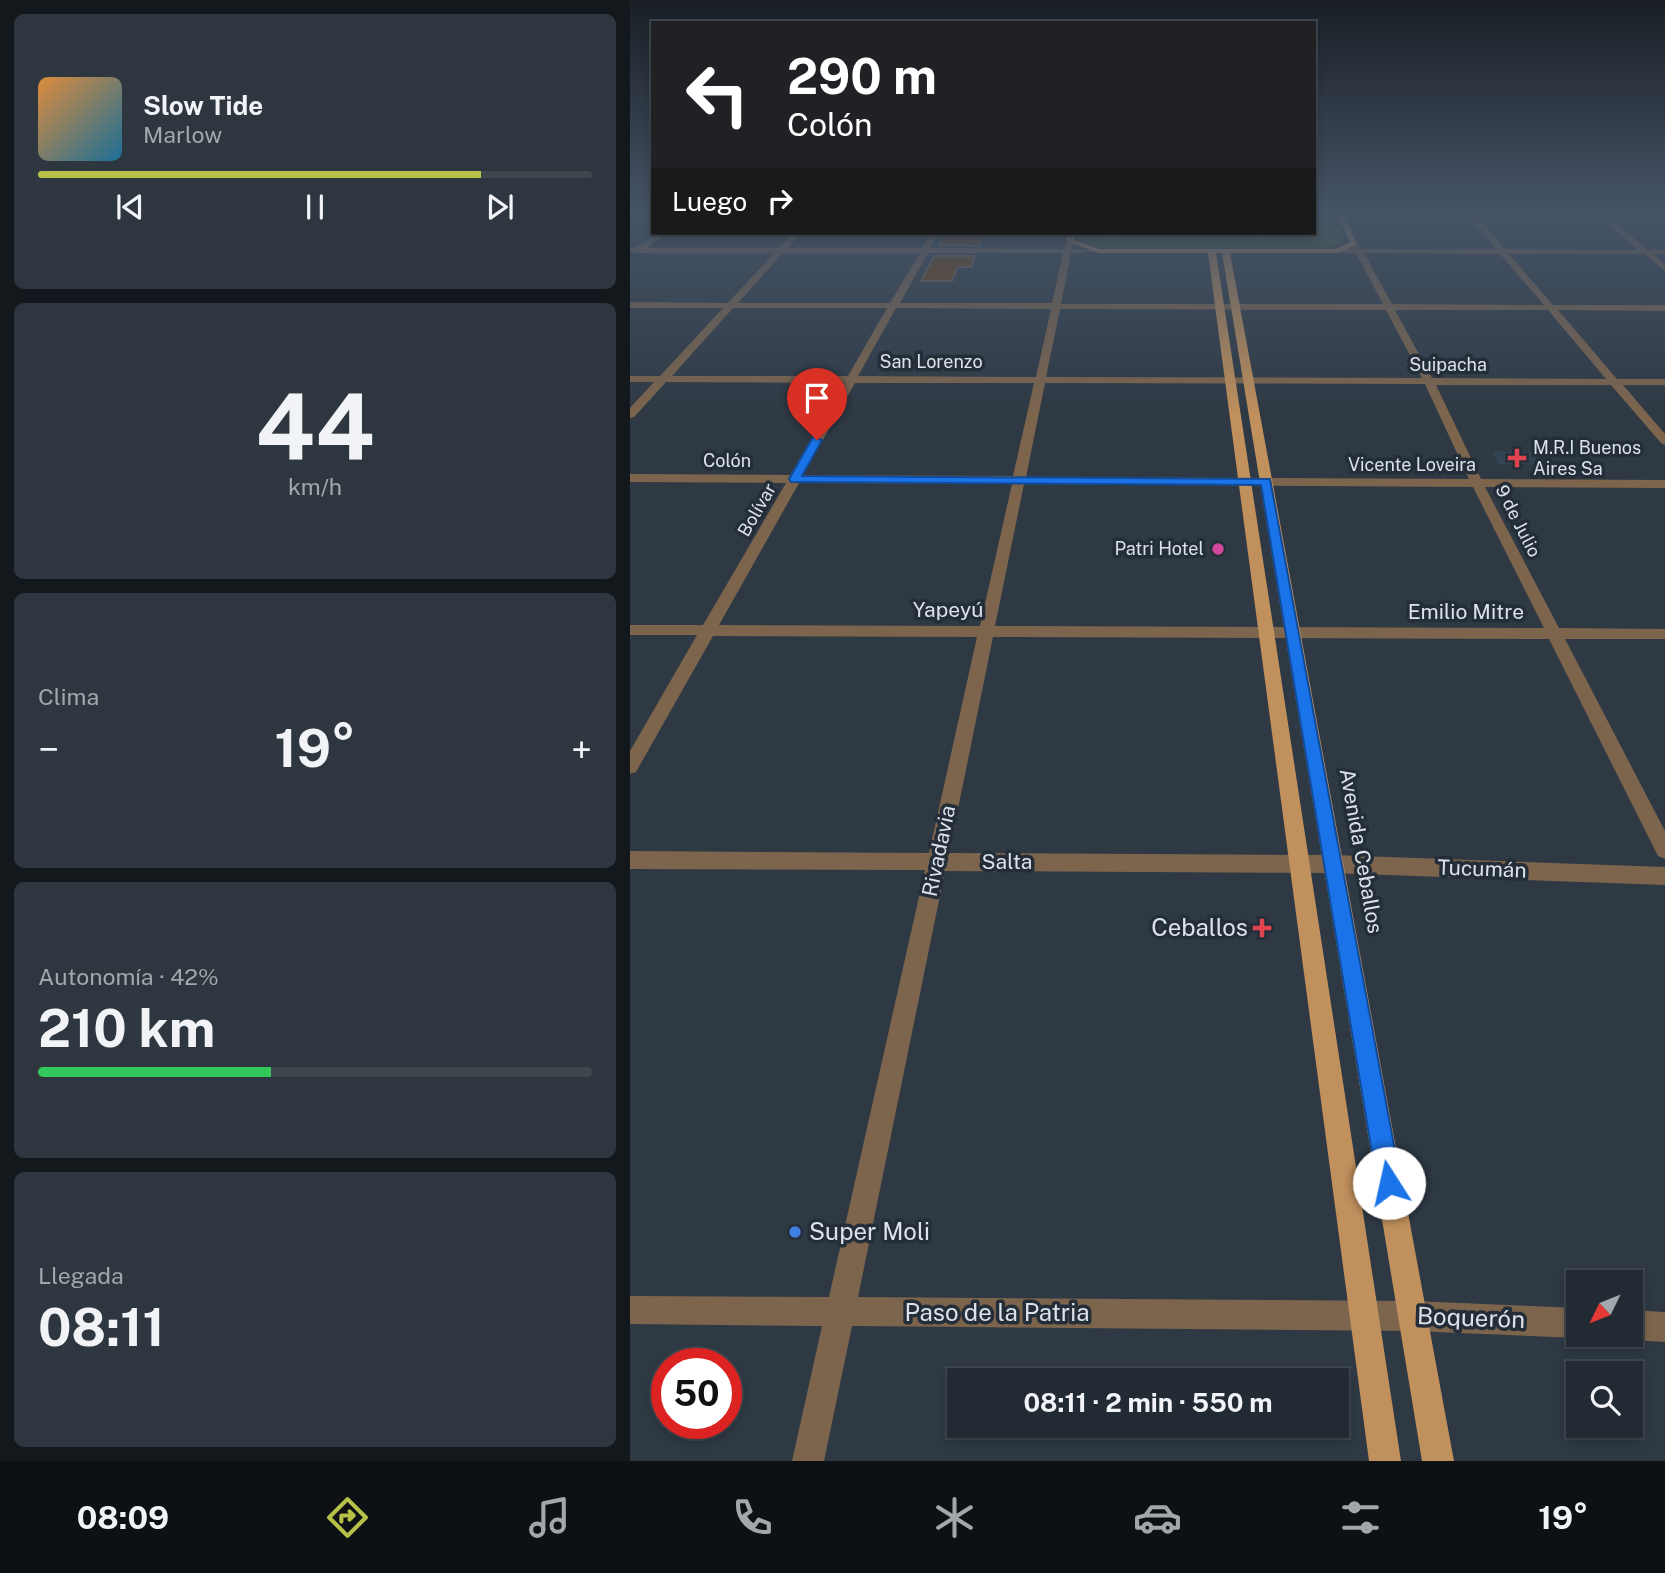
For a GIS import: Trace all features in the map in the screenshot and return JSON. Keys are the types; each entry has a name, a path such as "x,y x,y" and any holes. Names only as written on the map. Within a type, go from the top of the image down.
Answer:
{"main road":[{"path":"1216,278 1385,1461"},
{"name":"Avenida Ceballos","path":"1230,278 1438,1461"}],"street":[{"path":"630,415 756,278"},
{"name":"Bolívar","path":"630,767 909,278"},
{"name":"Rivadavia","path":"808,1461 1062,278"},
{"name":"9 de Julio","path":"1373,278 1429,382 1477,483 1665,849"},
{"path":"1523,278 1665,442"},
{"path":"630,305 1665,307"},
{"name":"San Lorenzo","path":"630,379 1231,381"},
{"name":"Suipacha","path":"1231,381 1665,382"},
{"name":"Colón","path":"630,478 1244,482"},
{"name":"Vicente Loveira","path":"1244,482 1665,484"},
{"name":"Yapeyú","path":"630,630 1266,632"},
{"name":"Emilio Mitre","path":"1266,632 1665,634"},
{"name":"Salta","path":"630,860 1299,863"},
{"name":"Tucumán","path":"1299,863 1665,876"},
{"name":"Paso de la Patria","path":"630,1310 1364,1315"},
{"name":"Boquerón","path":"1364,1315 1566,1322"},
{"path":"1643,1326 1665,1327"}],"shaded area":[{"name":"M.R.I Buenos Aires Sa","path":"1492,451 1535,452 1543,464 1498,464"}],"building":[{"path":"922,278 953,278 952,281 921,281"}],"place":[{"name":"M.R.I Buenos Aires Sa","path":"1517,458"},
{"name":"Patri Hotel","path":"1218,549"},
{"name":"Ceballos","path":"1262,928"},
{"name":"Super Moli","path":"795,1232"}],"route":[{"path":"817,440 795,479 1266,482 1389,1183"}]}
